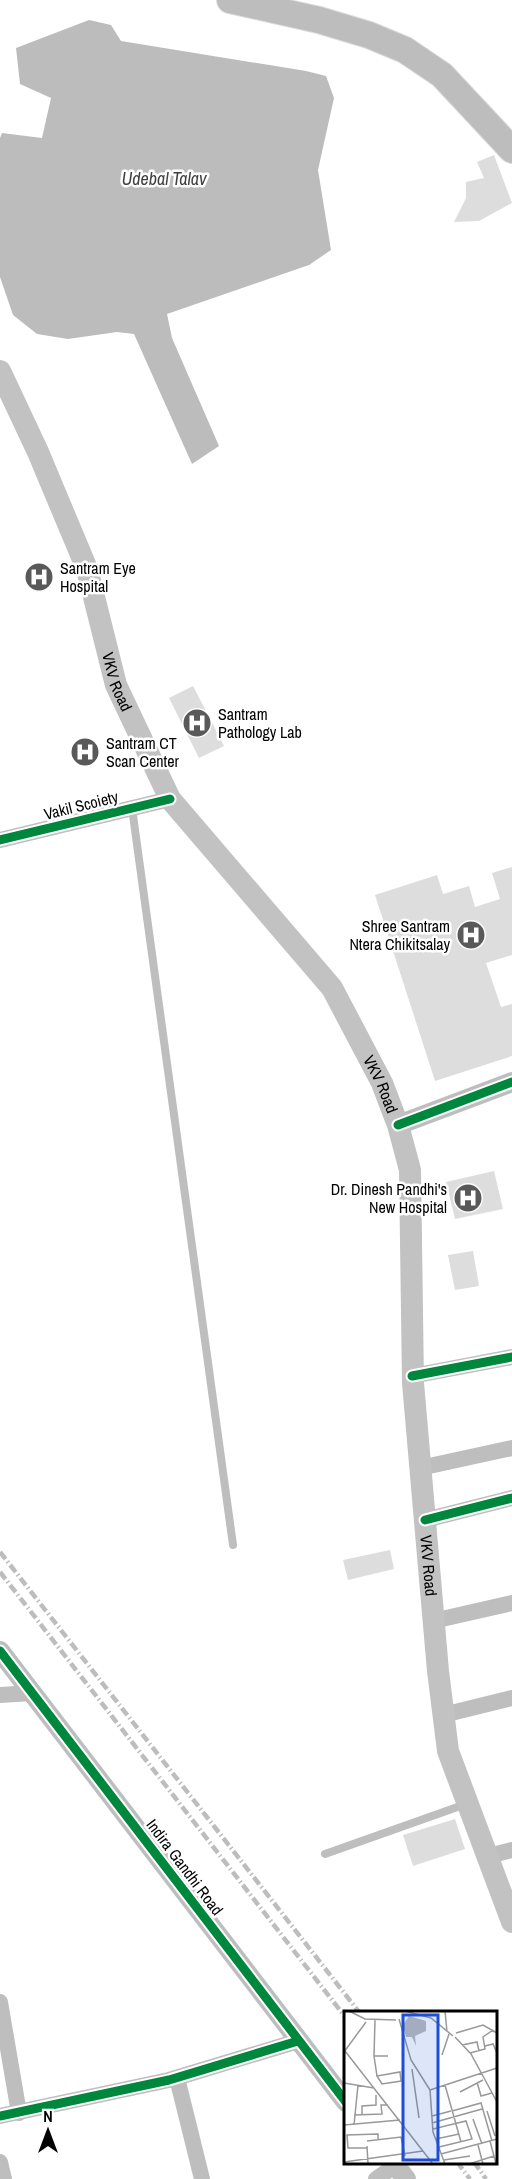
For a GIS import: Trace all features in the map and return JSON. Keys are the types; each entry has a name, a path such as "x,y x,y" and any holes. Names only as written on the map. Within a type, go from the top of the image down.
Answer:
{"main road":[{"path":"230,0 319,20 369,35 405,50 442,75 512,150"},
{"name":"VKV Road","path":"0,371 38,452 87,569 116,685 170,799 332,988 382,1083 398,1125 410,1170 412,1376 433,1621 448,1751 512,1922"}],"street":[{"name":"Vakil Scoiety","path":"0,840 170,799"},
{"path":"398,1125 512,1082"},
{"path":"412,1376 512,1357"},
{"path":"420,1468 512,1448"},
{"path":"425,1520 512,1498"},
{"path":"433,1621 512,1603"},
{"name":"Indira Gandhi Road","path":"0,1651 344,2101"},
{"path":"0,1695 32,1693"},
{"path":"443,1715 512,1698"},
{"path":"488,1856 512,1850"},
{"path":"0,2002 19,2113"},
{"path":"0,2116 177,2078 298,2041"},
{"path":"177,2078 202,2179"},
{"path":"0,2162 3,2179"},
{"path":"376,2179 398,2169"}],"lane":[{"path":"132,808 233,1545"},
{"path":"325,1854 468,1803"}],"water":[{"name":"Udebal Talav","path":"89,20 111,25 121,41 326,76 334,98 318,170 331,250 309,265 167,314 172,338 219,446 192,464 134,334 117,332 68,339 37,334 13,315 0,277 0,138 2,133 42,138 51,98 20,84 16,48"}],"building":[{"path":"494,155 512,203 479,221 454,222 466,198 466,182 484,178 477,162"},
{"path":"193,686 224,746 199,758 169,698"},
{"path":"512,867 512,955 486,963 501,1007 512,1004 512,1056 435,1081 375,895 437,875 443,894 469,886 475,907 500,899 492,873"},
{"path":"494,1171 503,1209 455,1219 446,1182"},
{"path":"473,1251 479,1286 455,1290 448,1255"},
{"path":"390,1550 394,1569 348,1580 343,1560"},
{"path":"455,1819 465,1849 413,1866 403,1835"}],"railway":[{"path":"0,1552 358,2011"},
{"path":"0,1572 344,2015"},
{"path":"459,2164 470,2179"},
{"path":"475,2164 486,2179"}],"cycle path":[{"path":"0,840 170,799"},
{"path":"398,1125 512,1082"},
{"path":"412,1376 512,1357"},
{"path":"425,1520 512,1498"},
{"path":"0,1651 344,2099"},
{"path":"0,2116 169,2080 298,2041"}],"place":[{"name":"Santram Eye Hospital","path":"39,577"},
{"name":"Santram Pathology Lab","path":"197,723"},
{"name":"Santram CT Scan Center","path":"85,752"},
{"name":"Shree Santram Ntera Chikitsalay","path":"471,935"},
{"name":"Dr. Dinesh Pandhi's New Hospital","path":"468,1198"}]}
